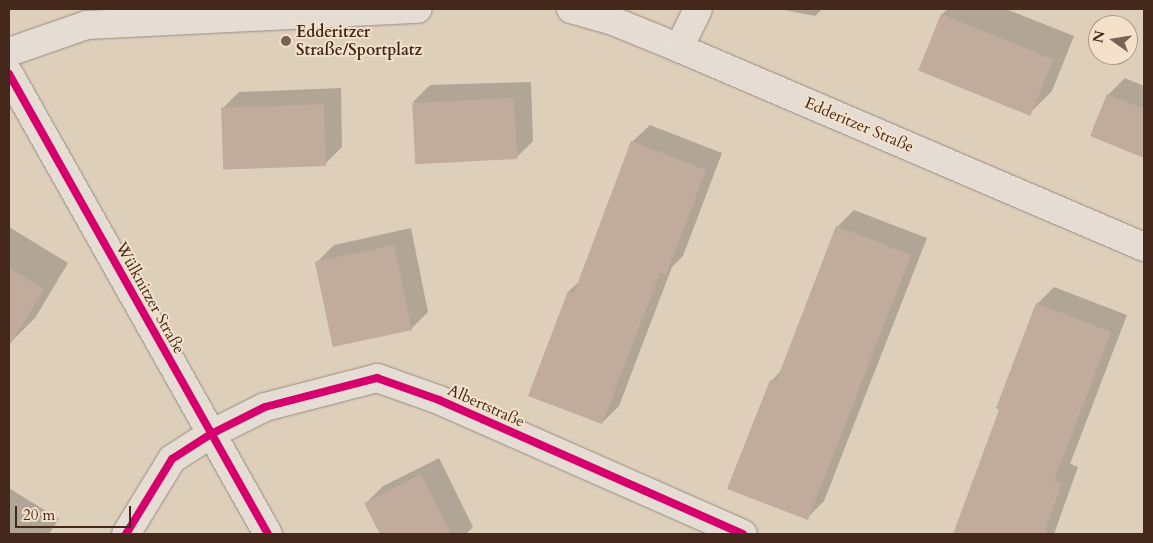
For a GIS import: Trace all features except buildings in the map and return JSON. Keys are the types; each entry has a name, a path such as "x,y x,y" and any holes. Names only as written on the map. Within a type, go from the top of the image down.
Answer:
{"street":[{"path":"9,52 87,25 418,9"},
{"name":"Edderitzer Straße","path":"571,9 613,21 680,48 1144,248"},
{"path":"680,48 698,9"},
{"name":"Wülknitzer Straße","path":"9,74 268,534"},
{"name":"Albertstraße","path":"126,534 172,459 211,434 265,407 377,378 439,400 742,534"}],"cycle path":[{"path":"9,74 268,534"},
{"path":"126,534 172,459 211,434 265,407 377,378 439,400 743,534"}],"place":[{"name":"Edderitzer Straße/Sportplatz","path":"286,41"}]}
